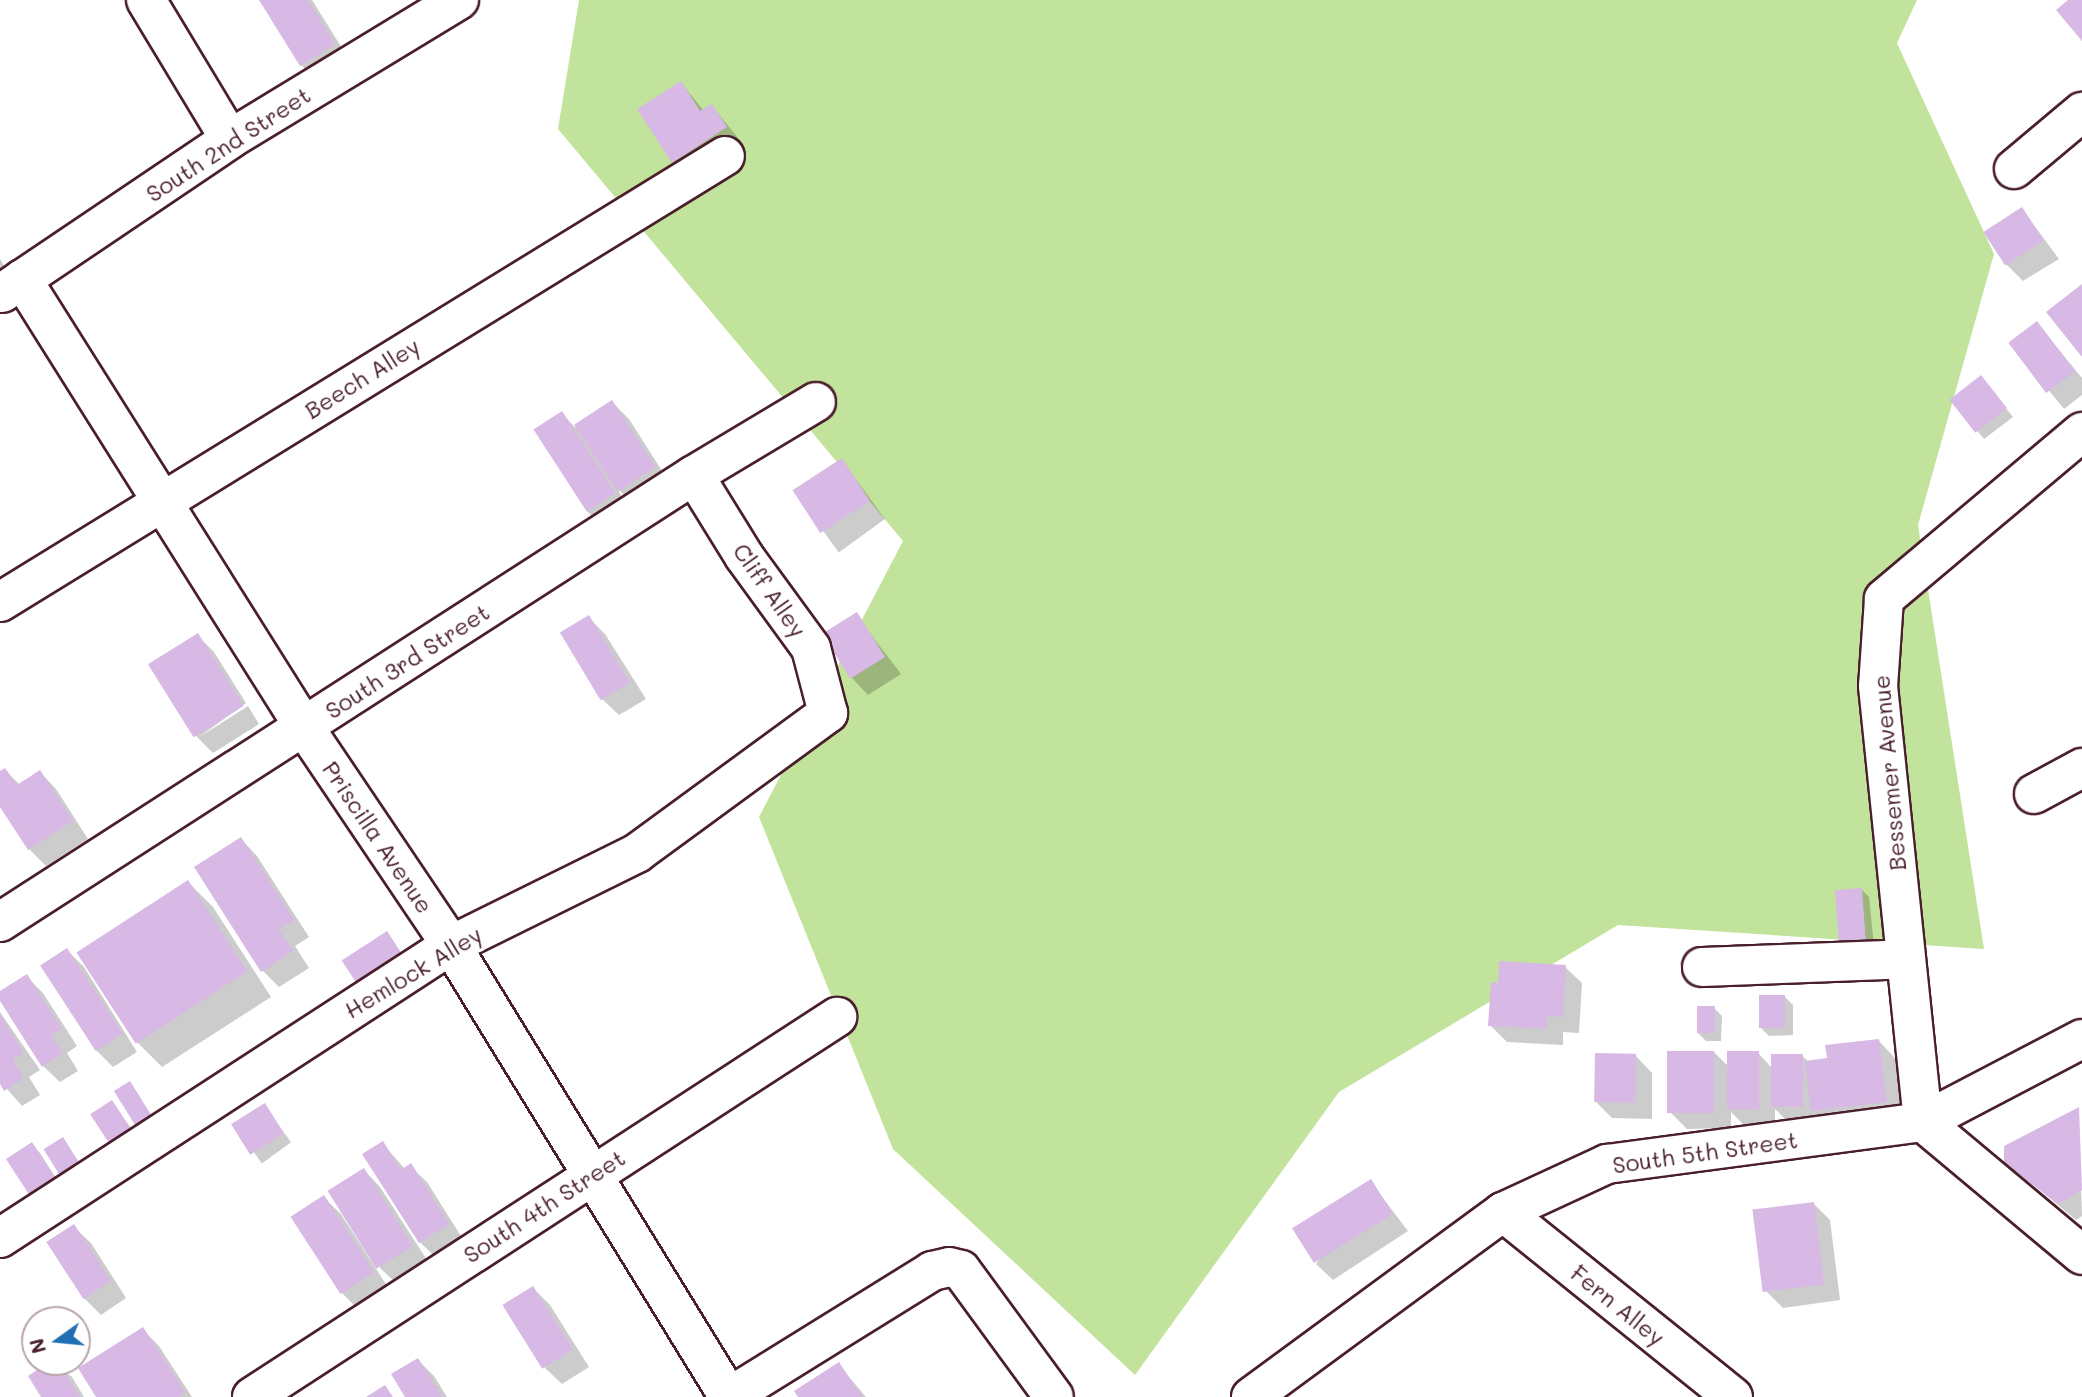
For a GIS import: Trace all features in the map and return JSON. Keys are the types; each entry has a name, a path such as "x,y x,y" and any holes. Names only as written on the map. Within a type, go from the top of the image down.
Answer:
{"street":[{"path":"146,0 230,139"},
{"name":"South 2nd Street","path":"11,287 230,139 459,0"},
{"path":"2014,169 2082,112"},
{"name":"Beech Alley","path":"0,602 725,156"},
{"name":"Priscilla Avenue","path":"11,287 161,501 304,727 451,945 729,1397"},
{"name":"South 3rd Street","path":"0,922 694,475 816,402"},
{"name":"Bessemer Avenue","path":"1923,1122 1878,686 1884,599 2082,432"},
{"name":"Cliff Alley","path":"694,475 744,556 811,648 828,713"},
{"name":"Hemlock Alley","path":"0,1238 451,945 637,852 828,713"},
{"path":"2034,793 2082,768"},
{"path":"1702,967 1906,959"},
{"name":"South 4th Street","path":"252,1397 837,1017"},
{"name":"South 5th Street","path":"1251,1397 1503,1212 1607,1164 1923,1122 2082,1039"},
{"path":"1923,1122 2082,1255"},
{"name":"Fern Alley","path":"1503,1212 1733,1397"},
{"path":"729,1397 932,1271 949,1267 961,1270 1054,1397"}],"green space":[{"path":"579,0 1917,0 1897,43 1994,254 1918,525 1984,949 1618,925 1339,1092 1135,1375 893,1149 759,817 903,541 558,129"}],"building":[{"path":"259,0 308,0 335,44 300,66"},
{"path":"2068,0 2082,0 2082,41 2056,10"},
{"path":"681,81 700,111 712,104 727,127 672,163 637,109"},
{"path":"2022,207 2044,241 2005,266 1983,232"},
{"path":"2082,284 2082,357 2046,312"},
{"path":"2037,321 2075,371 2046,393 2008,343"},
{"path":"1981,375 2007,408 1975,433 1949,400"},
{"path":"612,400 656,467 618,492 574,425"},
{"path":"562,411 615,493 587,512 533,430"},
{"path":"842,458 870,501 820,533 793,490"},
{"path":"857,612 885,657 850,679 822,634"},
{"path":"589,615 630,683 601,700 560,633"},
{"path":"198,633 244,706 194,737 148,664"},
{"path":"5,768 17,785 40,770 73,821 28,850 0,807 0,771"},
{"path":"241,837 294,920 279,929 293,951 261,972 194,867"},
{"path":"188,880 247,971 136,1044 76,952"},
{"path":"1862,888 1866,939 1839,941 1835,890"},
{"path":"387,931 405,959 360,988 342,960"},
{"path":"67,948 123,1034 96,1051 40,965"},
{"path":"1499,961 1566,965 1563,1017 1547,1016 1547,1029 1488,1026 1491,982 1498,983"},
{"path":"27,974 62,1029 51,1036 63,1053 42,1067 0,1001 0,991"},
{"path":"1759,995 1785,995 1785,1028 1759,1028"},
{"path":"1697,1006 1715,1006 1715,1033 1697,1033"},
{"path":"0,1015 24,1053 13,1060 24,1078 4,1091 0,1084"},
{"path":"1879,1039 1887,1102 1811,1111 1805,1061 1827,1058 1825,1045"},
{"path":"1667,1051 1714,1051 1714,1113 1667,1113"},
{"path":"1727,1051 1759,1051 1759,1109 1727,1109"},
{"path":"1595,1053 1636,1054 1635,1103 1594,1102"},
{"path":"1771,1054 1803,1054 1803,1107 1771,1107"},
{"path":"130,1081 154,1119 138,1129 114,1091"},
{"path":"112,1100 130,1128 108,1142 90,1114"},
{"path":"265,1103 284,1134 250,1155 231,1124"},
{"path":"2079,1107 2082,1190 2058,1204 2004,1163 2004,1146"},
{"path":"63,1137 81,1166 62,1178 43,1149"},
{"path":"383,1141 401,1170 411,1163 449,1224 419,1243 362,1154"},
{"path":"32,1142 60,1185 34,1202 6,1159"},
{"path":"364,1168 413,1246 376,1269 328,1191"},
{"path":"1371,1179 1393,1214 1314,1263 1292,1228"},
{"path":"324,1195 374,1272 341,1294 290,1217"},
{"path":"1814,1202 1824,1284 1763,1292 1752,1210"},
{"path":"74,1224 111,1281 83,1299 46,1242"},
{"path":"533,1286 573,1350 542,1369 502,1305"},
{"path":"143,1327 185,1392 178,1397 96,1397 83,1376 91,1376 91,1360"},
{"path":"418,1358 442,1397 405,1397 391,1374"},
{"path":"839,1362 862,1397 798,1397 794,1391"},
{"path":"28,1376 67,1376 80,1397 41,1397"},
{"path":"385,1385 393,1397 366,1397"}]}
